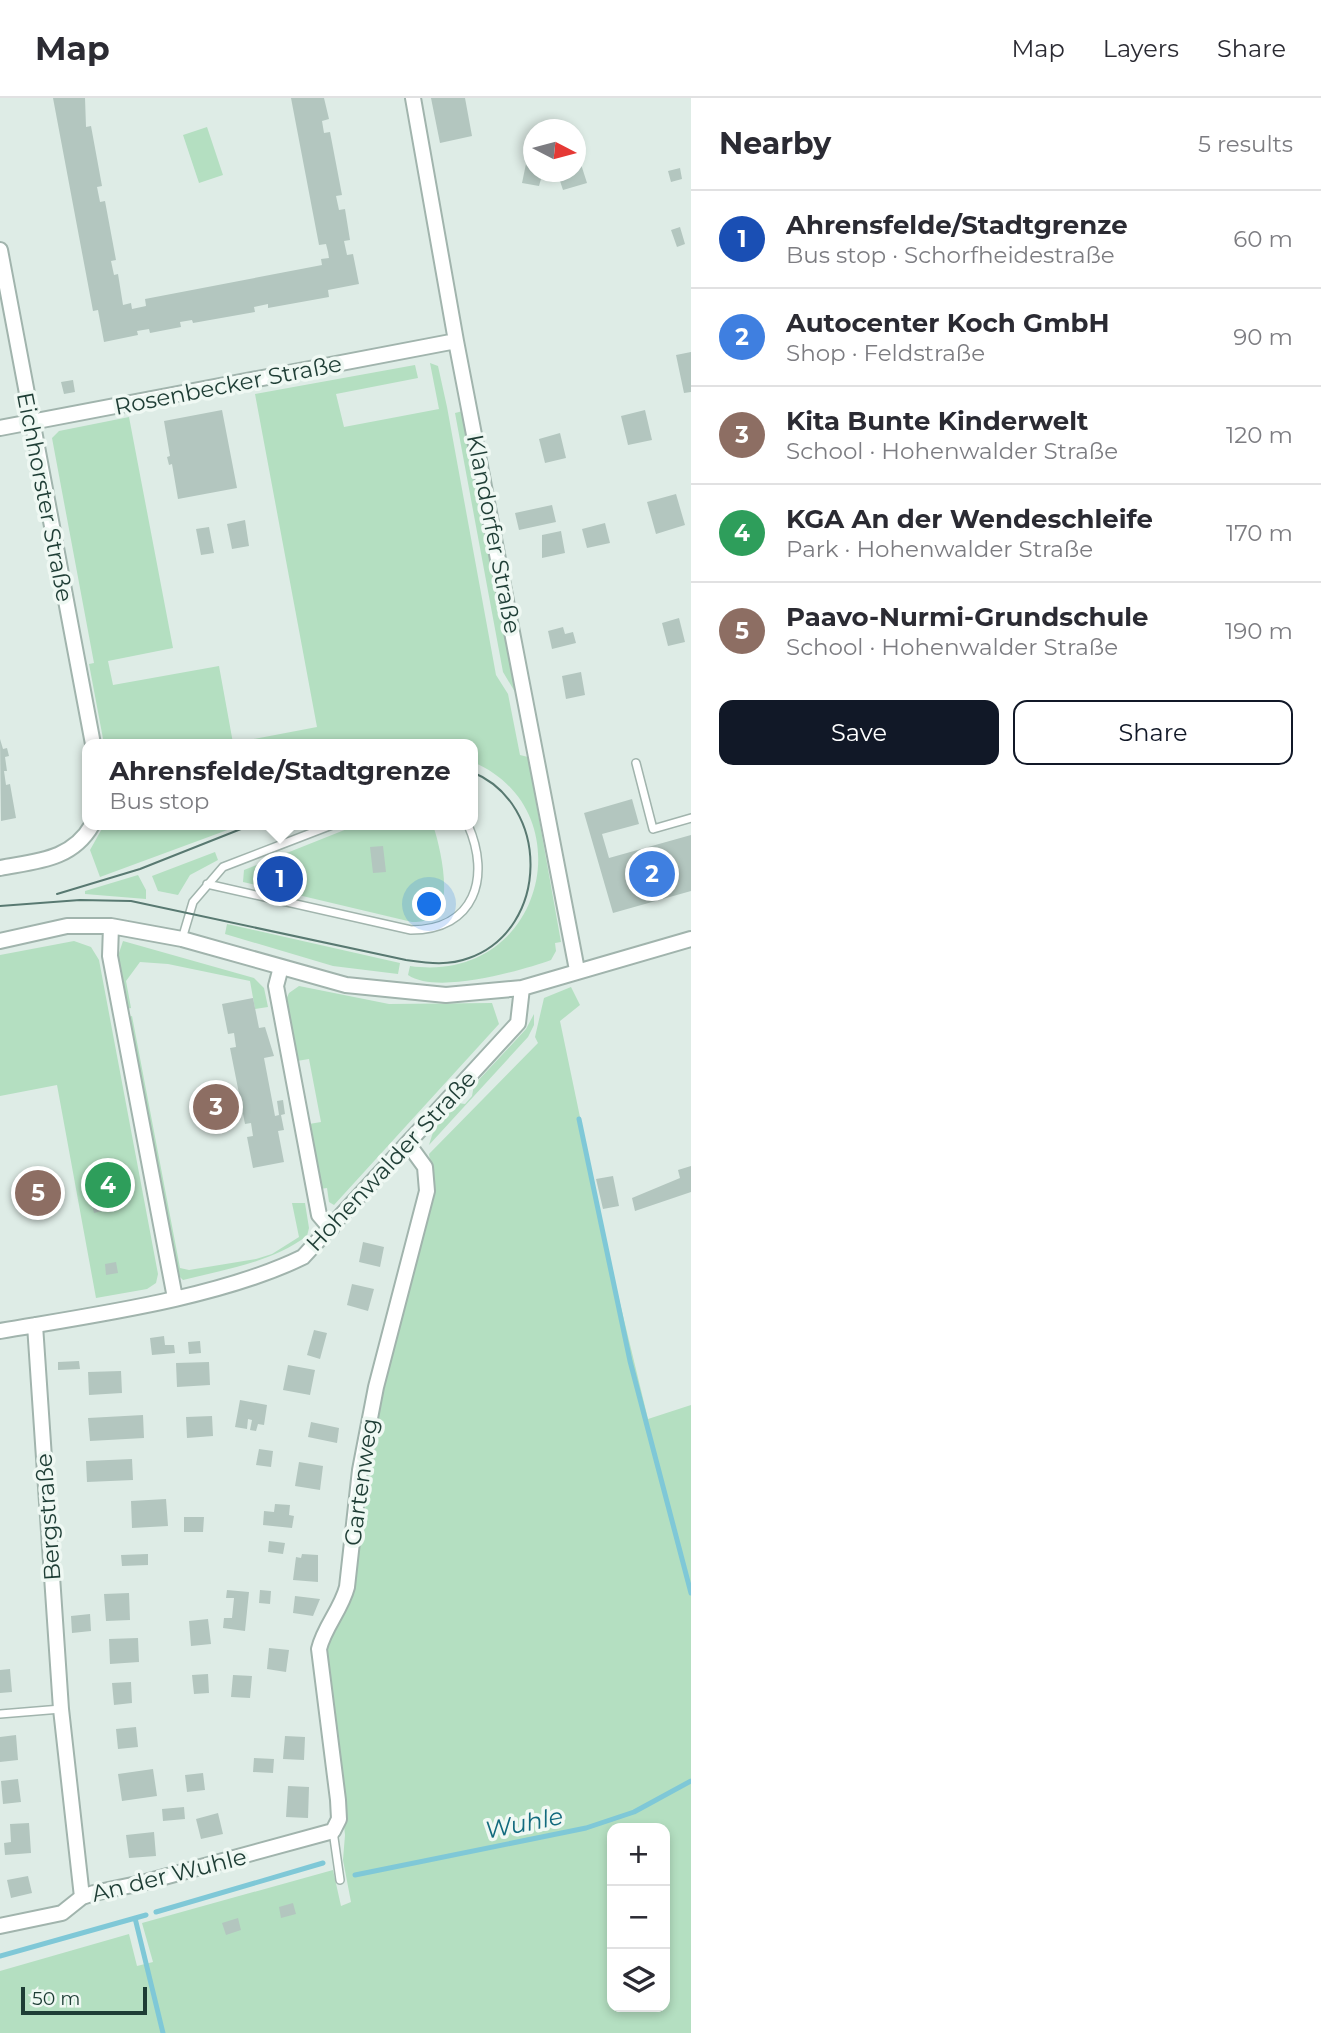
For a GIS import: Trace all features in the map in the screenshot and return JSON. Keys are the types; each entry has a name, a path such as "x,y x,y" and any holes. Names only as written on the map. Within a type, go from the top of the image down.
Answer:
{"street":[{"name":"Klandorfer Straße","path":"413,98 456,341 581,969"},
{"name":"Eichhorster Straße","path":"0,250 92,739"},
{"name":"Rosenbecker Straße","path":"0,428 456,341"},
{"path":"0,868 63,855 77,846 88,830"},
{"path":"0,941 67,926 111,926 182,939 346,985 393,992 458,995 522,988 691,939"},
{"path":"111,926 110,956 175,1298"},
{"path":"281,967 276,986 319,1215 331,1229"},
{"name":"Hohenwalder Straße","path":"0,1331 175,1298 274,1271 303,1258 518,1023 522,988"},
{"name":"Gartenweg","path":"335,1827 338,1800 319,1649 321,1639 342,1605 347,1587 360,1470 376,1387 427,1191 425,1167 409,1145"},
{"name":"Bergstraße","path":"35,1325 61,1709 82,1897"},
{"name":"An der Wuhle","path":"0,1926 62,1913 82,1897 335,1827"}],"lane":[{"path":"636,763 653,829 691,818"},
{"path":"182,939 193,902 223,867 319,830"},
{"path":"206,884 411,930 434,930 457,918 470,902 479,873 477,845 470,830"},
{"path":"0,1714 61,1709"},
{"path":"335,1827 340,1880"}],"green space":[{"path":"207,127 223,175 199,183 183,135"},
{"path":"430,363 438,366 447,407 496,675 508,694 520,755 528,757 561,942 555,943 556,951 551,960 537,965 479,979 438,983 421,981 408,975 410,966 456,965 492,949 519,922 534,889 538,853 530,817 508,785 478,765 478,739 254,739 317,727 255,394 415,365 418,378 336,394 344,427 439,409"},
{"path":"463,411 515,692 503,672 455,413"},
{"path":"129,417 173,648 108,661 113,685 219,666 232,739 103,739 89,664 94,663 52,438 59,431"},
{"path":"101,830 227,830 100,877 90,850"},
{"path":"344,830 434,830 444,878 443,899 441,908 433,918 412,922 243,882 244,870"},
{"path":"215,852 218,860 190,875 178,895 158,891 152,876"},
{"path":"138,875 146,890 146,899 85,894 85,891"},
{"path":"227,924 400,963 398,974 333,966 225,934"},
{"path":"74,941 91,947 99,960 158,1274 156,1283 147,1289 96,1298 57,1085 0,1096 0,955"},
{"path":"123,941 254,978 264,988 268,1007 255,1009 250,981 168,964 140,962 126,981 131,1008 126,1009 117,959"},
{"path":"299,986 389,1004 492,1003 499,1024 334,1205 329,1202 327,1188 320,1189 309,1124 321,1122 309,1059 297,1061 285,1002 289,993"},
{"path":"571,987 580,1005 560,1021 611,1266 648,1419 691,1405 691,2033 0,2033 0,1971 129,1934 137,1966 153,1962 142,1923 333,1870 341,1906 351,1902 343,1860 345,1835 326,1644 348,1607 352,1591 375,1434 432,1176 429,1154 538,1043 535,1037 544,998"},
{"path":"534,1014 534,1025 528,1037 429,1145 434,1129 458,1103 465,1104 472,1096 474,1085 526,1029"},
{"path":"132,1016 180,1268 189,1270 272,1254 299,1237 292,1203 305,1203 309,1228 307,1236 278,1253 247,1264 183,1280 178,1275 128,1017"}],"building":[{"path":"53,98 85,98 86,127 91,126 102,186 97,187 100,202 105,201 116,260 111,261 114,275 118,274 123,305 131,303 132,309 146,306 145,299 322,265 321,259 329,258 326,244 319,245 291,98 324,98 329,119 322,121 324,133 330,132 342,195 336,196 339,210 345,209 350,240 344,241 347,255 353,254 359,284 328,290 329,297 268,308 268,304 254,307 255,312 193,323 192,320 180,322 181,327 150,333 149,329 137,331 138,335 104,342 98,310 93,311"},
{"path":"431,98 465,98 472,136 440,143"},
{"path":"680,168 682,179 671,182 668,171"},
{"path":"523,178 523,182 540,182 539,186 522,183"},
{"path":"586,180 587,183 563,190 560,182 586,182"},
{"path":"680,227 685,244 677,247 671,230"},
{"path":"691,352 691,392 684,393 676,355"},
{"path":"73,380 75,392 64,394 61,382"},
{"path":"222,410 237,488 178,499 172,464 169,465 167,457 170,456 164,421"},
{"path":"645,410 652,440 628,445 621,416"},
{"path":"560,433 566,458 545,463 539,439"},
{"path":"676,494 685,525 656,534 647,502"},
{"path":"552,505 556,522 519,530 515,513"},
{"path":"245,520 249,546 232,549 227,524"},
{"path":"605,523 610,543 587,548 582,529"},
{"path":"209,527 214,553 201,555 196,529"},
{"path":"561,531 565,553 542,558 542,535"},
{"path":"679,618 685,642 668,646 662,623"},
{"path":"563,627 565,634 573,632 576,643 552,649 548,631"},
{"path":"581,672 585,695 566,699 562,676"},
{"path":"0,739 9,756 5,757 7,771 4,771 6,785 10,784 16,818 1,821"},
{"path":"632,799 639,824 602,834 609,858 691,835 691,891 613,913 584,813"},
{"path":"383,846 386,872 373,873 370,847"},
{"path":"253,998 259,1028 265,1027 274,1056 264,1058 275,1116 279,1115 277,1101 283,1100 285,1114 281,1115 284,1130 278,1131 284,1162 253,1168 247,1137 253,1136 251,1123 245,1124 230,1048 236,1047 234,1033 228,1034 222,1004"},
{"path":"691,1166 691,1192 635,1211 632,1198 680,1178 678,1170"},
{"path":"613,1176 619,1206 603,1209 596,1179"},
{"path":"103,1198 106,1210 94,1213 91,1201"},
{"path":"363,1242 384,1247 380,1267 359,1262"},
{"path":"116,1262 118,1273 106,1275 105,1264"},
{"path":"352,1284 374,1289 368,1311 347,1305"},
{"path":"314,1330 327,1333 320,1359 307,1355"},
{"path":"164,1336 165,1345 174,1345 175,1353 152,1355 150,1338"},
{"path":"200,1341 201,1353 189,1354 188,1342"},
{"path":"79,1361 80,1369 58,1370 58,1362"},
{"path":"209,1362 210,1385 177,1387 176,1363"},
{"path":"288,1365 315,1370 310,1395 283,1390"},
{"path":"121,1371 122,1393 89,1395 88,1372"},
{"path":"240,1400 267,1405 264,1425 258,1424 256,1431 250,1430 252,1420 248,1419 247,1429 235,1427"},
{"path":"143,1415 144,1438 90,1441 88,1418"},
{"path":"212,1416 213,1436 187,1438 186,1417"},
{"path":"311,1422 339,1428 337,1443 308,1437"},
{"path":"259,1449 273,1451 271,1467 256,1465"},
{"path":"132,1459 133,1480 87,1482 86,1461"},
{"path":"299,1462 323,1466 320,1490 295,1486"},
{"path":"166,1499 168,1526 132,1528 131,1501"},
{"path":"275,1504 290,1505 289,1515 294,1516 292,1528 263,1525 264,1511 274,1512"},
{"path":"184,1517 204,1517 203,1532 184,1532"},
{"path":"269,1541 285,1543 283,1554 268,1552"},
{"path":"148,1554 148,1565 122,1566 121,1555"},
{"path":"302,1554 318,1555 318,1582 293,1580 296,1557 301,1558"},
{"path":"227,1590 249,1592 245,1631 223,1628 224,1618 232,1618 234,1598 226,1598"},
{"path":"260,1590 271,1591 270,1604 259,1603"},
{"path":"129,1593 130,1620 106,1621 104,1594"},
{"path":"295,1596 320,1599 313,1616 293,1613"},
{"path":"90,1614 91,1631 72,1633 71,1616"},
{"path":"208,1619 211,1644 191,1646 189,1621"},
{"path":"138,1638 139,1662 110,1664 109,1639"},
{"path":"269,1648 289,1650 286,1672 267,1669"},
{"path":"10,1669 12,1692 0,1693 0,1670"},
{"path":"208,1674 209,1693 194,1694 192,1675"},
{"path":"233,1675 252,1676 250,1698 231,1697"},
{"path":"131,1682 132,1703 114,1705 112,1683"},
{"path":"136,1727 138,1747 118,1749 116,1729"},
{"path":"16,1735 18,1760 0,1762 0,1737"},
{"path":"285,1736 305,1737 304,1760 283,1759"},
{"path":"254,1758 274,1759 273,1773 253,1772"},
{"path":"153,1769 157,1796 122,1801 118,1774"},
{"path":"203,1773 205,1790 187,1792 185,1775"},
{"path":"18,1779 21,1802 3,1804 1,1781"},
{"path":"288,1786 309,1787 308,1818 286,1817"},
{"path":"184,1807 185,1819 163,1821 162,1809"},
{"path":"218,1813 223,1834 201,1839 196,1819"},
{"path":"29,1823 31,1853 5,1855 4,1843 11,1842 10,1824"},
{"path":"154,1832 156,1856 129,1858 126,1835"},
{"path":"28,1876 32,1893 11,1898 7,1880"},
{"path":"293,1903 296,1914 281,1918 279,1907"},
{"path":"238,1918 241,1930 226,1935 222,1923"}],"waterway":[{"path":"579,1119 630,1361 691,1593"},
{"name":"Wuhle","path":"355,1875 586,1828 634,1812 691,1781"},
{"name":"Wuhle","path":"156,1912 323,1863"},
{"name":"Wuhle","path":"0,1956 146,1915"},
{"path":"135,1918 163,2033"}],"tram line":[{"path":"0,906 80,900 131,901 406,960 438,963 461,961 496,943 515,921 526,895 530,866 527,837 516,810 498,788 478,776"},
{"path":"57,894 140,869 238,830"}],"place":[{"name":"Autocenter Koch GmbH","path":"652,874"},
{"name":"Ahrensfelde/Stadtgrenze","path":"280,879"},
{"name":"Kita Bunte Kinderwelt","path":"216,1107"},
{"name":"KGA An der Wendeschleife","path":"108,1185"},
{"name":"Paavo-Nurmi-Grundschule","path":"38,1193"}]}
